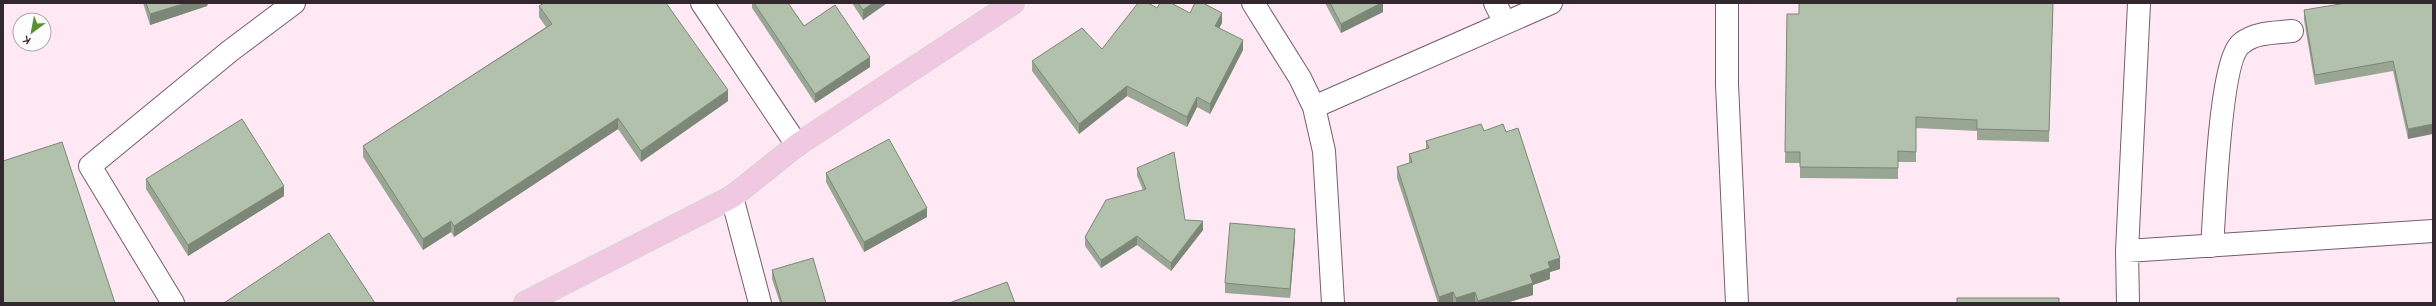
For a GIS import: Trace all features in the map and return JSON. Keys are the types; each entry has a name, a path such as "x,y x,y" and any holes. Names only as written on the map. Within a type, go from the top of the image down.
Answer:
{"main road":[{"path":"525,303 732,197 797,145 1013,3"}],"street":[{"path":"173,303 90,166 230,51 294,3"},
{"path":"702,3 797,145"},
{"path":"1253,3 1300,78 1314,107 1324,151 1333,303"},
{"path":"1495,3 1505,23"},
{"path":"1314,107 1551,3"},
{"path":"1728,3 1728,84 1737,303"},
{"path":"2128,303 2127,251 2139,3"},
{"path":"2212,246 2224,90 2234,56 2241,43 2256,36 2292,31"},
{"path":"732,197 760,303"},
{"path":"2127,251 2433,231"}],"building":[{"path":"146,3 186,3 150,14"},
{"path":"544,3 666,3 728,90 641,151 618,118 454,226 451,221 423,239 363,146 552,24 539,6"},
{"path":"754,3 788,3 804,26 835,5 870,57 815,94"},
{"path":"858,3 873,3 863,10"},
{"path":"1138,3 1148,3 1157,8 1160,3 1171,3 1190,13 1195,3 1203,3 1222,13 1215,26 1243,40 1210,104 1197,97 1187,117 1127,86 1079,124 1032,61 1082,28 1102,49"},
{"path":"1330,3 1381,3 1341,24"},
{"path":"1799,3 2053,3 2049,131 1977,129 1977,120 1916,117 1916,152 1898,151 1898,168 1800,167 1800,152 1785,152 1787,14 1799,14"},
{"path":"2346,3 2433,3 2433,124 2408,129 2393,61 2315,75 2304,10"},
{"path":"242,119 284,186 188,245 146,179"},
{"path":"1481,124 1484,131 1503,124 1506,132 1518,128 1560,258 1548,262 1550,268 1530,275 1533,283 1478,301 1475,292 1456,298 1453,292 1439,297 1397,167 1412,162 1409,154 1429,148 1426,141"},
{"path":"889,139 927,208 864,242 826,173"},
{"path":"62,142 115,303 3,303 3,161"},
{"path":"1174,152 1185,220 1203,221 1171,263 1137,236 1101,260 1085,237 1106,200 1146,189 1137,168"},
{"path":"1230,223 1295,229 1290,289 1225,283"},
{"path":"329,233 375,303 224,303"},
{"path":"813,258 826,303 782,303 772,270"},
{"path":"1007,282 1015,303 949,303"},
{"path":"1957,298 2059,298 2059,303 1957,303"}]}
